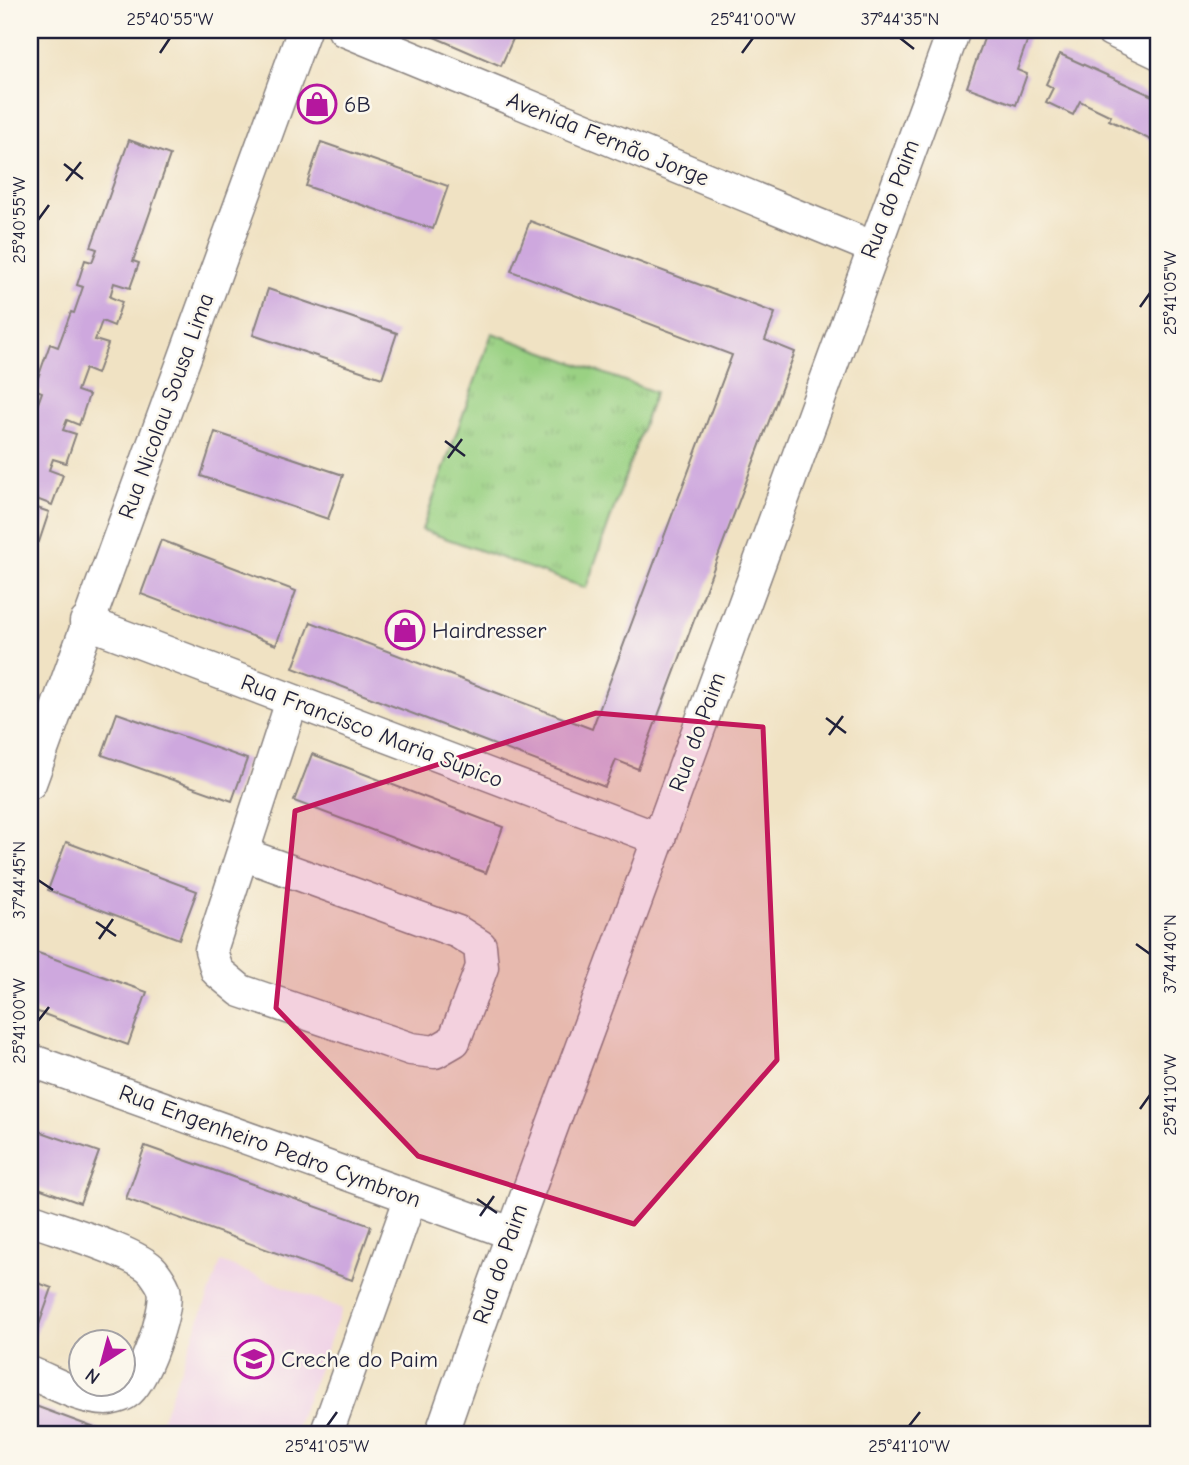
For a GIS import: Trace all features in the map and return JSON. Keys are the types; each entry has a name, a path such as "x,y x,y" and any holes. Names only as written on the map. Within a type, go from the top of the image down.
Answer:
{"street":[{"name":"Rua Nicolau Sousa Lima","path":"30,783 86,622 304,30"},
{"name":"Avenida Fernão Jorge","path":"344,30 872,247"},
{"name":"Rua do Paim","path":"441,1435 511,1233 659,839 872,247 954,30"},
{"path":"1111,30 1159,53"},
{"name":"Rua Francisco Maria Supico","path":"86,622 659,839"},
{"path":"243,854 458,932 480,946 482,967 454,1041 435,1052 411,1049 241,991 217,971 211,950 292,701"},
{"name":"Rua Engenheiro Pedro Cymbron","path":"30,1060 511,1233"},
{"path":"326,1435 411,1197"},
{"path":"30,1219 130,1256 152,1269 164,1289 163,1309 152,1346 141,1376 127,1393 107,1399 85,1395 30,1373"}],"highlighted area":[{"path":"596,713 763,727 777,1060 634,1224 418,1156 276,1008 295,811"}],"shaded area":[{"name":"Creche do Paim","path":"221,1262 342,1309 293,1435 174,1435 158,1429"}],"green space":[{"path":"492,333 655,392 586,588 422,530"}],"building":[{"path":"418,30 517,30 501,66"},
{"path":"987,30 1031,30 1017,70 1027,74 1016,105 967,87"},
{"path":"1060,54 1159,99 1159,144 1109,120 1111,116 1080,101 1073,115 1046,102 1053,88 1046,84"},
{"path":"129,140 170,155 133,261 139,263 130,288 114,283 110,297 122,302 114,326 102,321 95,340 108,344 97,374 85,369 77,391 89,395 79,425 67,420 63,430 76,434 66,463 53,459 49,470 63,475 52,505 34,498 31,506 49,512 39,542 30,539 30,407 36,409 42,392 34,389 50,344 58,347 71,312 74,313 83,287 77,285 85,260 92,262 97,249 91,247"},
{"path":"321,142 448,186 433,229 306,186"},
{"path":"530,221 775,313 765,340 795,352 638,769 616,760 605,787 293,668 311,622 592,729 732,355 511,271"},
{"path":"268,289 397,333 382,378 253,335"},
{"path":"215,432 343,475 328,519 201,476"},
{"path":"161,540 296,591 276,645 141,594"},
{"path":"117,713 247,759 232,801 102,755"},
{"path":"312,754 503,827 486,873 294,801"},
{"path":"66,842 197,891 179,939 48,890"},
{"path":"30,950 147,992 128,1045 30,1009"},
{"path":"30,1128 99,1152 80,1203 30,1185"},
{"path":"145,1146 371,1226 352,1280 126,1199"},
{"path":"30,1280 52,1288 30,1350"},
{"path":"30,1404 114,1435 30,1435"}],"place":[{"name":"6B","path":"317,104"},
{"name":"Hairdresser","path":"405,630"},
{"name":"Creche do Paim","path":"254,1359"}]}
